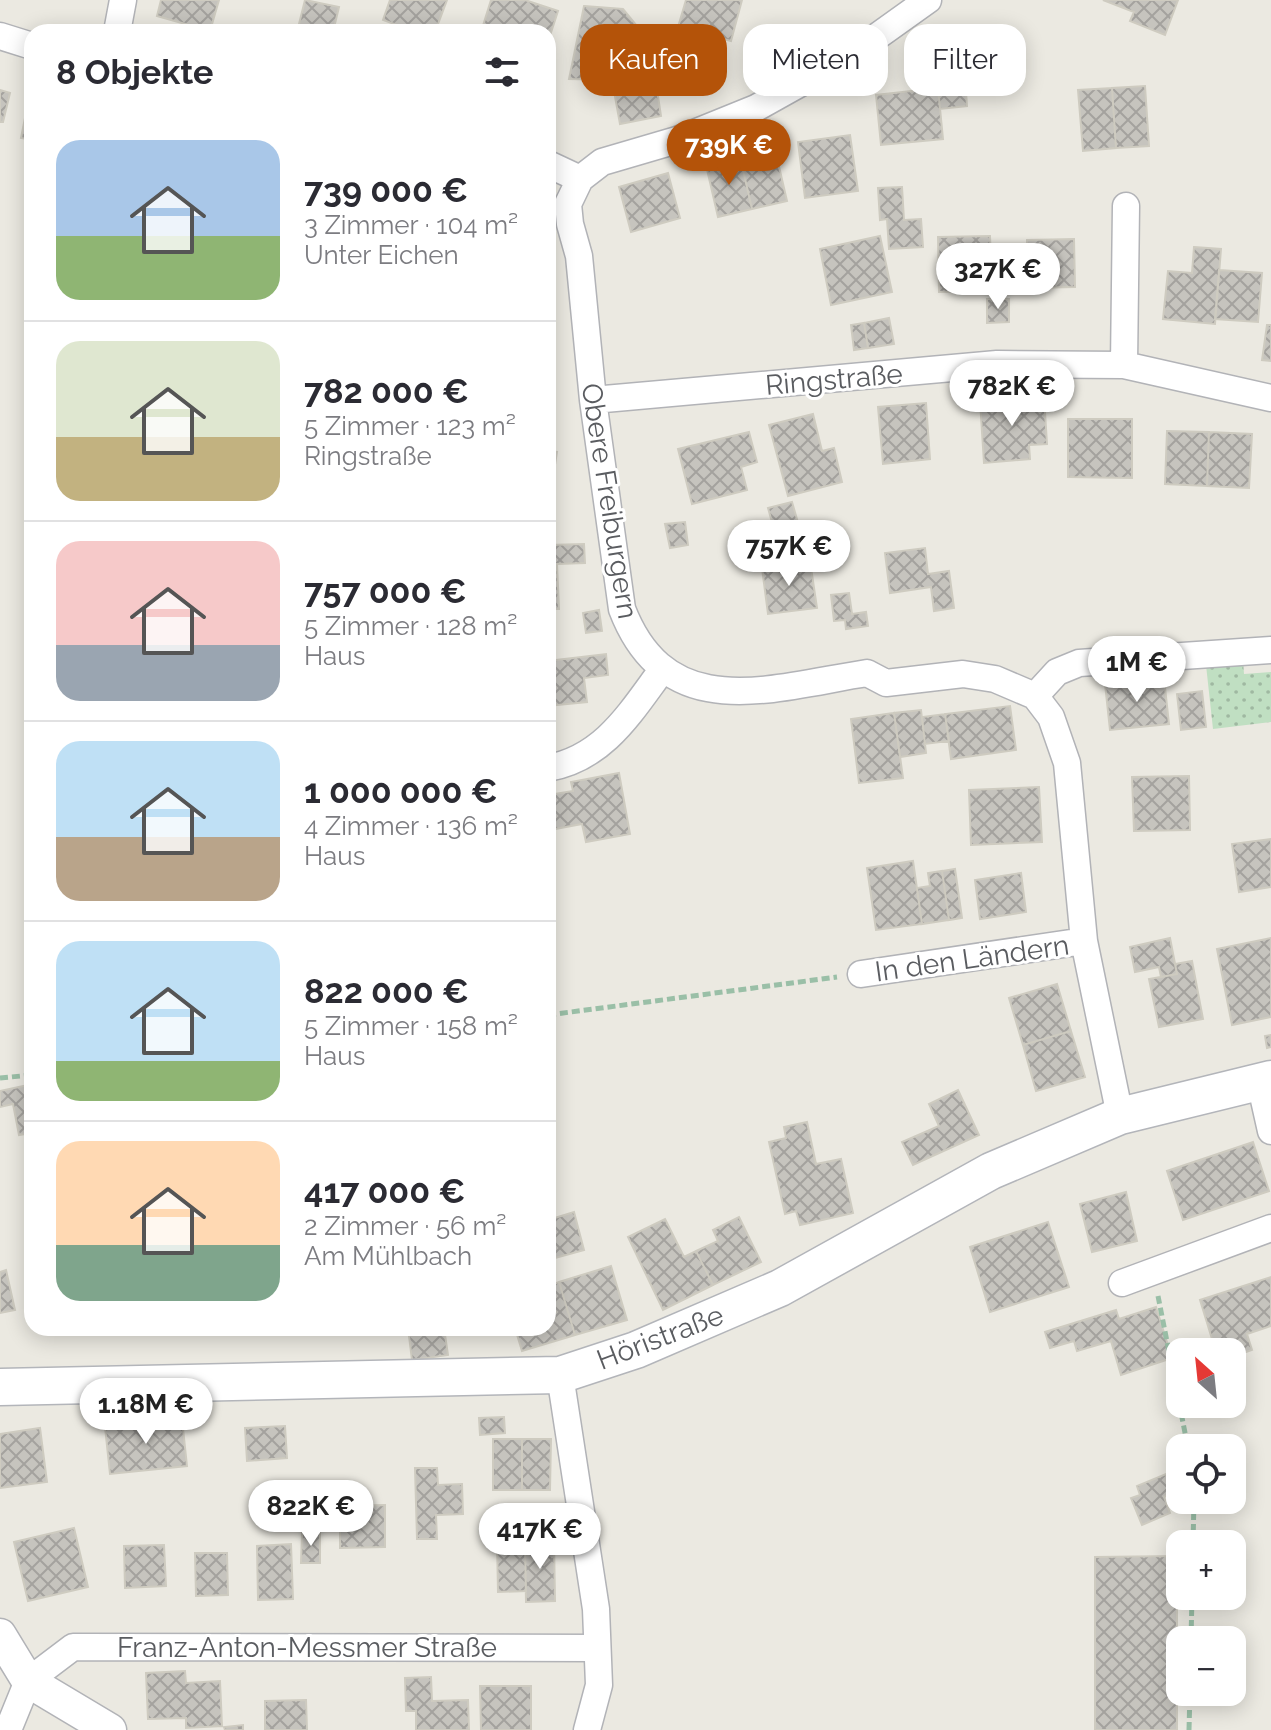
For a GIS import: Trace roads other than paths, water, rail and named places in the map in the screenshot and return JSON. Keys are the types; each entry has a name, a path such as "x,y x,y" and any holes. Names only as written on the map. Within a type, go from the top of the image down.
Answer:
{"main road":[{"name":"Höristraße","path":"0,1387 560,1375 636,1350 780,1288 991,1171 1120,1116 1266,1081"}],"street":[{"path":"118,24 123,0"},
{"path":"556,168 580,179 602,162 677,140 756,108 851,55 928,0"},
{"path":"0,36 24,44"},
{"name":"Obere Freiburgern","path":"580,179 568,204 579,256 593,400 622,609 631,632 662,670 711,691 738,693 867,673 886,683 963,674 995,679 1035,696"},
{"path":"1124,365 1126,206"},
{"name":"Ringstraße","path":"593,400 997,364 1124,365 1271,398"},
{"path":"1120,1116 1084,941 1067,763 1051,717 1035,696 1057,672 1079,663 1271,650"},
{"path":"556,766 569,764 607,742 662,670"},
{"name":"In den Ländern","path":"861,974 1084,941"},
{"path":"1266,1081 1271,1131"},
{"path":"1122,1283 1271,1228"},
{"path":"560,1375 596,1609 599,1685 587,1730"},
{"path":"0,1635 28,1681 110,1730"},
{"name":"Franz-Anton-Messmer Straße","path":"28,1681 73,1647 597,1648"},
{"path":"8,1730 28,1681"}]}
